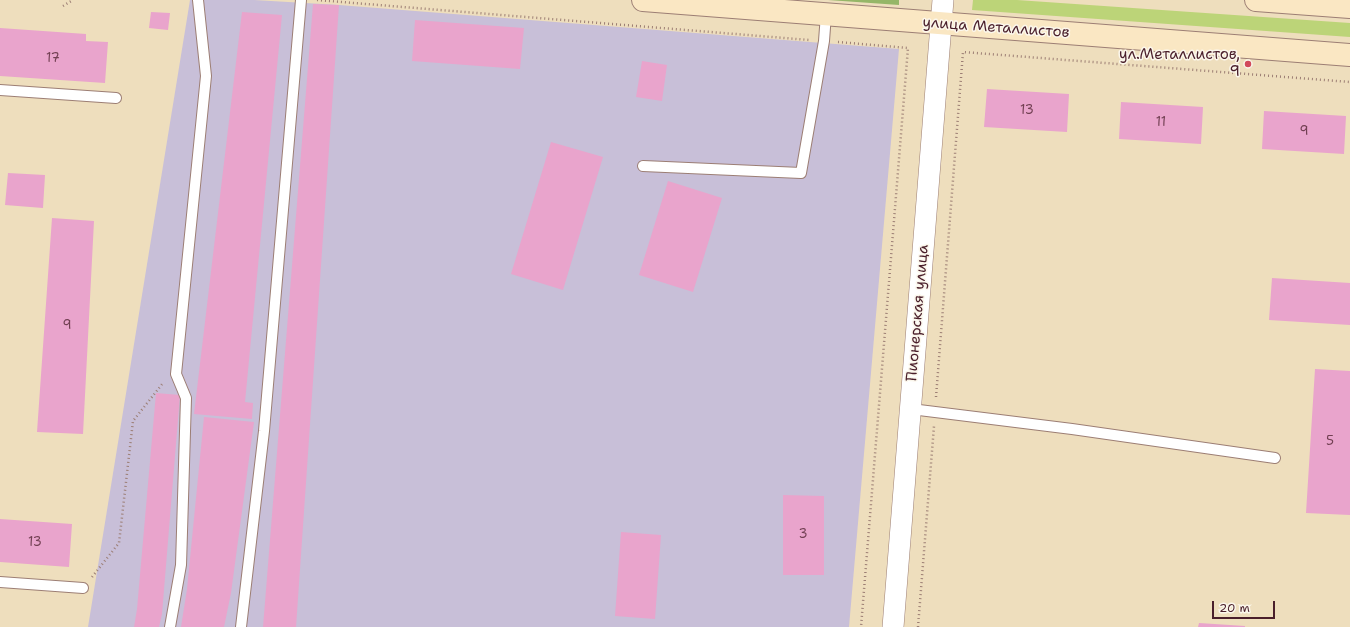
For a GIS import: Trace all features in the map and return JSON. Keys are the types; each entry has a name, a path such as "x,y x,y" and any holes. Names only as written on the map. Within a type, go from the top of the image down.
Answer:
{"street":[{"name":"улица Металлистов","path":"643,0 1350,55"},
{"name":"Пионерская улица","path":"893,627 943,0"},
{"path":"1256,0 1350,7"}],"lane":[{"path":"170,627 181,565 186,398 176,374 206,76 198,0"},
{"path":"241,627 264,431 301,0"},
{"path":"643,166 801,174 824,41 826,14"},
{"path":"0,90 116,98"},
{"path":"910,409 1072,429 1275,458"},
{"path":"0,582 83,588"}],"path":[{"path":"63,6 73,0"},
{"path":"318,0 908,48 861,627"},
{"path":"918,627 963,52 1350,82"},
{"path":"83,588 119,543 133,421 177,365"}],"shaded area":[{"path":"190,0 254,0 339,5 899,49 849,627 88,627"}],"green space":[{"path":"828,0 899,0 899,5"},
{"path":"973,0 1017,0 1350,23 1350,37 972,10"}],"building":[{"path":"313,4 339,5 296,627 263,627"},
{"path":"151,12 170,13 168,30 149,28"},
{"path":"242,12 282,15 245,402 253,403 252,419 194,414"},
{"path":"415,20 524,28 520,69 412,61"},
{"path":"0,28 86,34 86,41 108,42 105,83 0,76"},
{"path":"642,61 667,65 662,101 636,97"},
{"path":"987,89 1069,94 1067,132 984,127"},
{"path":"1121,102 1203,107 1201,144 1119,139"},
{"path":"1264,111 1346,116 1344,154 1262,149"},
{"path":"551,142 603,157 563,290 511,274"},
{"path":"8,173 45,175 43,208 5,205"},
{"path":"668,181 722,198 693,292 639,275"},
{"path":"52,218 94,221 83,434 37,432"},
{"path":"1272,278 1350,283 1350,325 1269,320"},
{"path":"1315,369 1350,371 1350,515 1306,513"},
{"path":"156,393 180,395 162,614 159,627 134,627 137,609"},
{"path":"204,417 254,422 231,593 224,627 181,627 187,589"},
{"path":"783,495 824,496 824,575 783,575"},
{"path":"0,519 72,524 69,567 0,562"},
{"path":"621,532 661,535 655,619 615,616"},
{"path":"1199,623 1245,626 1245,627 1198,627"}],"place":[{"name":"ул.Металлистов, 9","path":"1248,64"}]}
